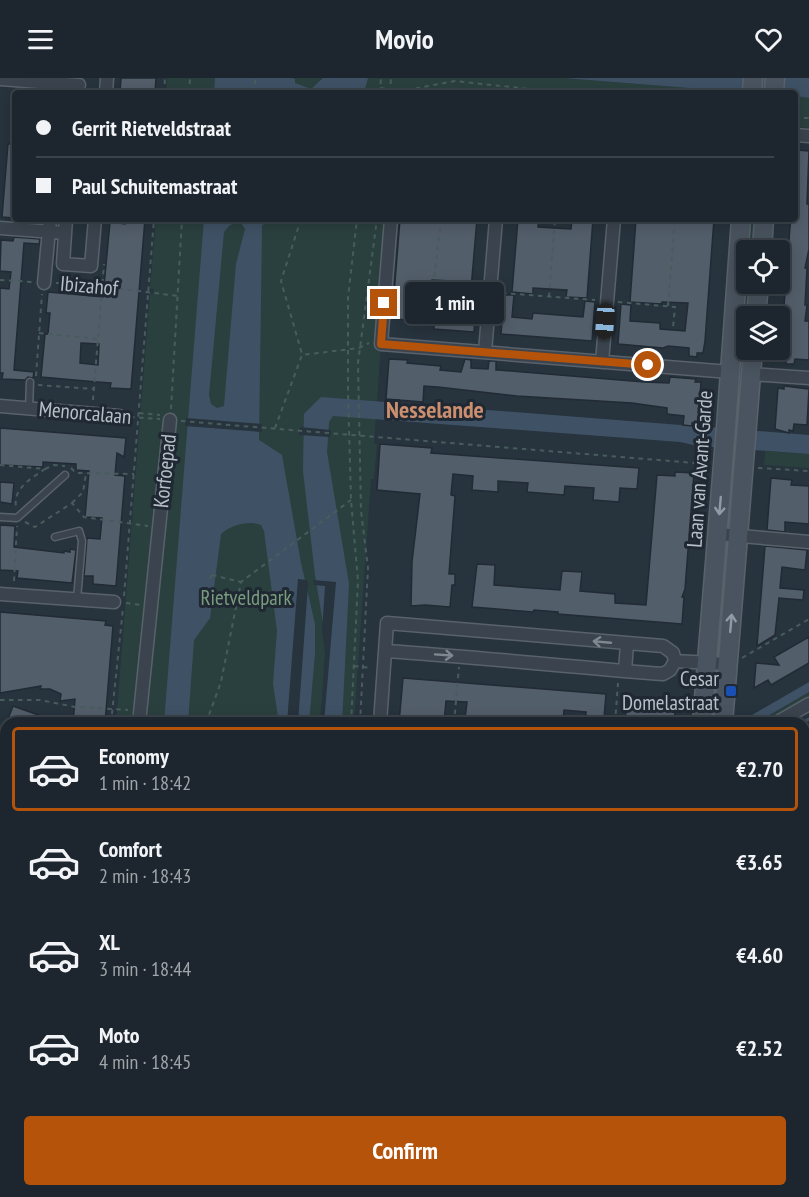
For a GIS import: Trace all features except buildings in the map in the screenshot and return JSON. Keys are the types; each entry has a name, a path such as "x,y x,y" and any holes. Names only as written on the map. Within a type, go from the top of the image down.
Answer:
{"street":[{"path":"0,79 79,85"},
{"name":"Ibizahof","path":"44,282 50,222"},
{"name":"Ibizahof","path":"66,222 63,264 91,266 95,222"},
{"path":"391,222 381,344 809,378"},
{"path":"485,352 496,222"},
{"path":"602,362 614,222"},
{"name":"Laan van Avant-Garde","path":"702,717 741,222"},
{"path":"763,240 764,222"},
{"path":"0,228 65,233"},
{"name":"Laan van Avant-Garde","path":"724,717 735,661 739,536 752,360"},
{"name":"Menorcalaan","path":"0,406 119,416"},
{"name":"Korfoepad","path":"139,717 170,418"},
{"path":"718,534 809,542"},
{"path":"0,594 119,603"},
{"path":"380,717 387,623 663,646 673,653 675,662 670,670 663,674 386,651"},
{"path":"622,671 627,644"},
{"path":"675,662 735,661"},
{"path":"786,717 809,704"}],"lane":[{"path":"28,408 30,382"},
{"path":"0,517 17,518 65,475"},
{"path":"55,537 80,531 82,541 77,600"}],"path":[{"path":"381,78 380,88 387,90"},
{"path":"407,90 455,81 542,90"},
{"name":"Korfoepad","path":"111,717 119,603 130,524 154,222"},
{"name":"Korfoepad","path":"170,418 182,222"},
{"path":"275,429 302,355 281,281 300,222"},
{"path":"351,717 358,572 351,500 348,298 357,222"},
{"path":"360,717 368,568 362,525 358,424 359,348 377,222"},
{"path":"441,222 433,288 675,307 674,328"},
{"path":"549,297 555,222"},
{"path":"668,306 675,222"},
{"path":"93,400 104,264"},
{"path":"0,280 44,282 35,384 94,389"},
{"name":"Ibizahof","path":"44,282 148,291 178,296"},
{"path":"39,333 98,339"},
{"path":"302,355 359,348 366,343 381,344"},
{"path":"139,413 170,418"},
{"name":"Menorcalaan","path":"119,416 170,418"},
{"path":"186,422 332,434 724,457"},
{"path":"744,458 809,471"},
{"path":"45,469 54,465 64,465 76,472 134,474"},
{"path":"17,518 35,527 72,503 82,492 87,473"},
{"path":"209,717 220,682 242,582 351,500"},
{"path":"72,503 84,517 159,527"},
{"path":"213,570 212,577 242,582"},
{"path":"119,603 151,605"},
{"path":"735,661 809,619"},
{"path":"455,717 461,656"},
{"path":"354,666 384,668"},
{"path":"616,717 622,671"},
{"path":"0,700 40,700 75,707 112,708 139,717"}],"green space":[{"path":"167,78 563,78 713,90 166,90"},
{"path":"798,96 809,98 809,128 798,127"},
{"name":"Rietveldpark","path":"156,222 390,222 374,443 377,444 374,479 371,479 354,717 116,717 150,293 153,294 154,289 150,288"},
{"path":"746,222 759,222 758,240 744,240"},
{"path":"740,294 753,294 753,306 739,306"},
{"path":"765,451 809,454 809,468 764,465"},
{"path":"725,544 732,547 725,644 712,643"},
{"path":"809,692 809,698 777,717 767,717"}],"water":[{"path":"215,78 292,78 295,79 295,83 311,89 323,78 368,78 365,90 214,90"},
{"path":"563,78 809,78 809,98 798,96 798,90 713,90"},
{"path":"204,222 265,222 262,226 259,440 282,455 301,563 315,624 310,717 278,717 273,684 277,631 264,531 261,525 246,523 221,534 210,618 194,640 188,717 164,717","holes":["236,223 241,223 245,229 236,264 224,406 217,408 211,404 209,395 224,232 230,225"]},
{"path":"321,397 809,435 809,454 333,416 329,422 327,452 349,584 342,717 323,717 328,653 315,575 303,471 304,414"},
{"path":"809,682 809,692 766,717 752,717"}],"pier":[{"path":"186,418 262,424 262,432 185,426"},
{"path":"300,427 331,430 330,437 299,435"},
{"path":"298,579 307,580 308,585 298,717 287,717"},
{"path":"313,580 336,582 325,717 320,717 325,653 322,631 325,586 314,585"}],"place":[{"name":"Cesar Domelastraat","path":"731,691"}],"district":[{"name":"Nesselande","path":"435,410"}],"route":[{"path":"384,303 381,344 648,365"}]}
